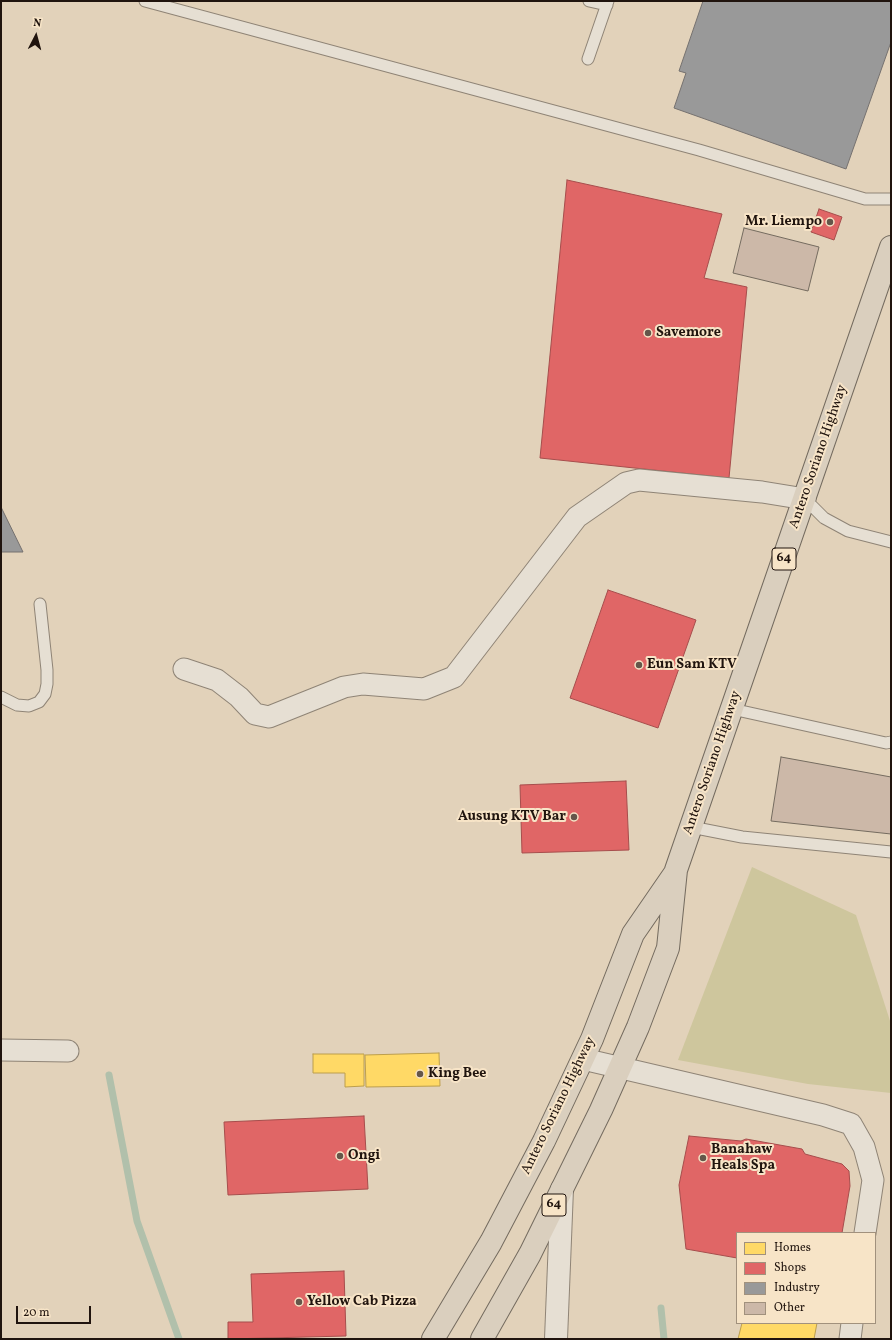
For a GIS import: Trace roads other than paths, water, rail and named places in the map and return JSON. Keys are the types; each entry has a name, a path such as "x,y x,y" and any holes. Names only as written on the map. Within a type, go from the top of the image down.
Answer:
{"main road":[{"name":"Antero Soriano Highway","path":"482,1339 526,1260 562,1189 638,1027 668,948 676,870 891,247"},
{"name":"Antero Soriano Highway","path":"433,1339 491,1242 544,1141 583,1059 633,934 676,870"}],"street":[{"path":"184,669 217,680 240,697 255,714 269,717 344,687 363,684 424,689 454,678 577,517 626,483 639,480 762,492 804,500"},
{"path":"1,1050 68,1051"},
{"path":"583,1059 816,1113 851,1124 864,1147 873,1180 865,1232"},
{"path":"556,1339 562,1189"},
{"path":"850,1339 852,1324"}],"lane":[{"path":"145,1 430,79 699,150 865,199 891,199"},
{"path":"588,59 607,3 589,1"},
{"path":"804,500 824,518 848,531 891,542"},
{"path":"1,697 17,705 29,706 39,702 45,694 47,670 40,604"},
{"path":"732,709 886,743 891,742"},
{"path":"691,827 742,836 891,852"}],"waterway":[{"path":"109,1075 137,1221 179,1339"},
{"path":"661,1308 664,1339"}],"place":[{"name":"Mr. Liempo","path":"830,222"},
{"name":"Savemore","path":"648,333"},
{"name":"Eun Sam KTV","path":"639,665"},
{"name":"Ausung KTV Bar","path":"574,817"},
{"name":"King Bee","path":"420,1074"},
{"name":"Ongi","path":"340,1156"},
{"name":"Banahaw Heals Spa","path":"703,1158"},
{"name":"Yellow Cab Pizza","path":"299,1302"}]}
